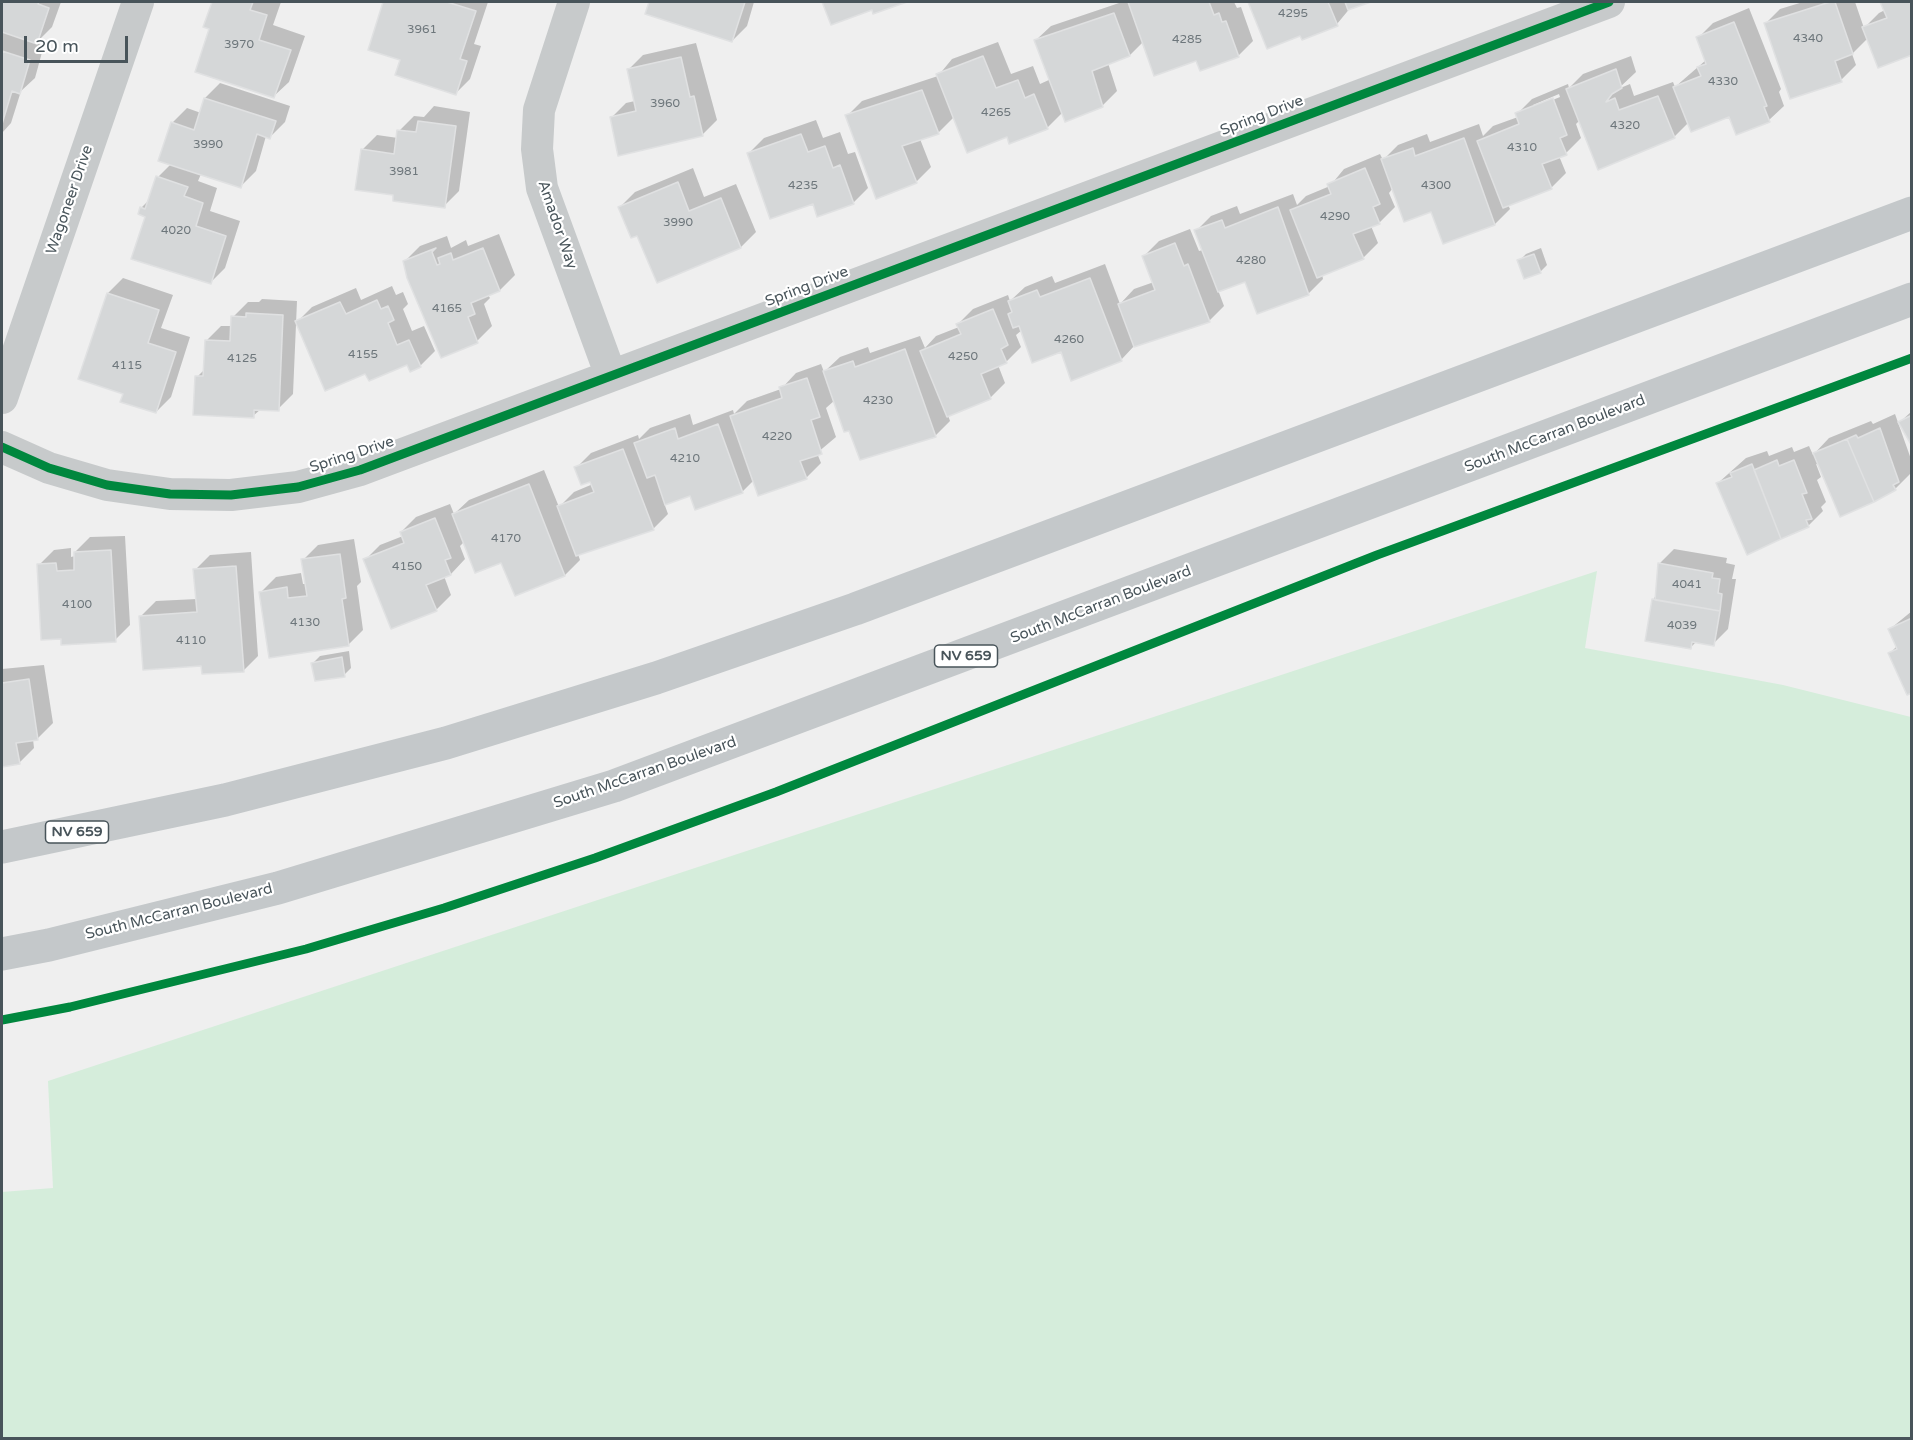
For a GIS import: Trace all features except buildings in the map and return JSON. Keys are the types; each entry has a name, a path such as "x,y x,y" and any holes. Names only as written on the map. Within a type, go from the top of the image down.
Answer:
{"main road":[{"name":"NV 659","path":"2,847 152,818 249,794 446,743 656,678 855,609 1911,213"},
{"name":"South McCarran Boulevard","path":"2,954 50,945 278,888 614,786 1911,299"}],"street":[{"name":"Wagoneer Drive","path":"2,398 138,2"},
{"name":"Amador Way","path":"574,2 541,100 537,149 542,188 611,376"},
{"name":"Spring Drive","path":"2,447 49,468 107,485 170,494 231,495 298,487 360,470 1609,2"}],"green space":[{"path":"1597,571 1585,648 1783,685 1911,717 1911,1438 2,1438 2,1192 53,1188 48,1081"}],"cycle path":[{"path":"2,447 49,468 107,485 170,494 231,495 298,487 360,470 1609,2"},
{"path":"2,1020 70,1007 306,949 444,908 595,858 776,792 1377,555 1912,358"}]}
